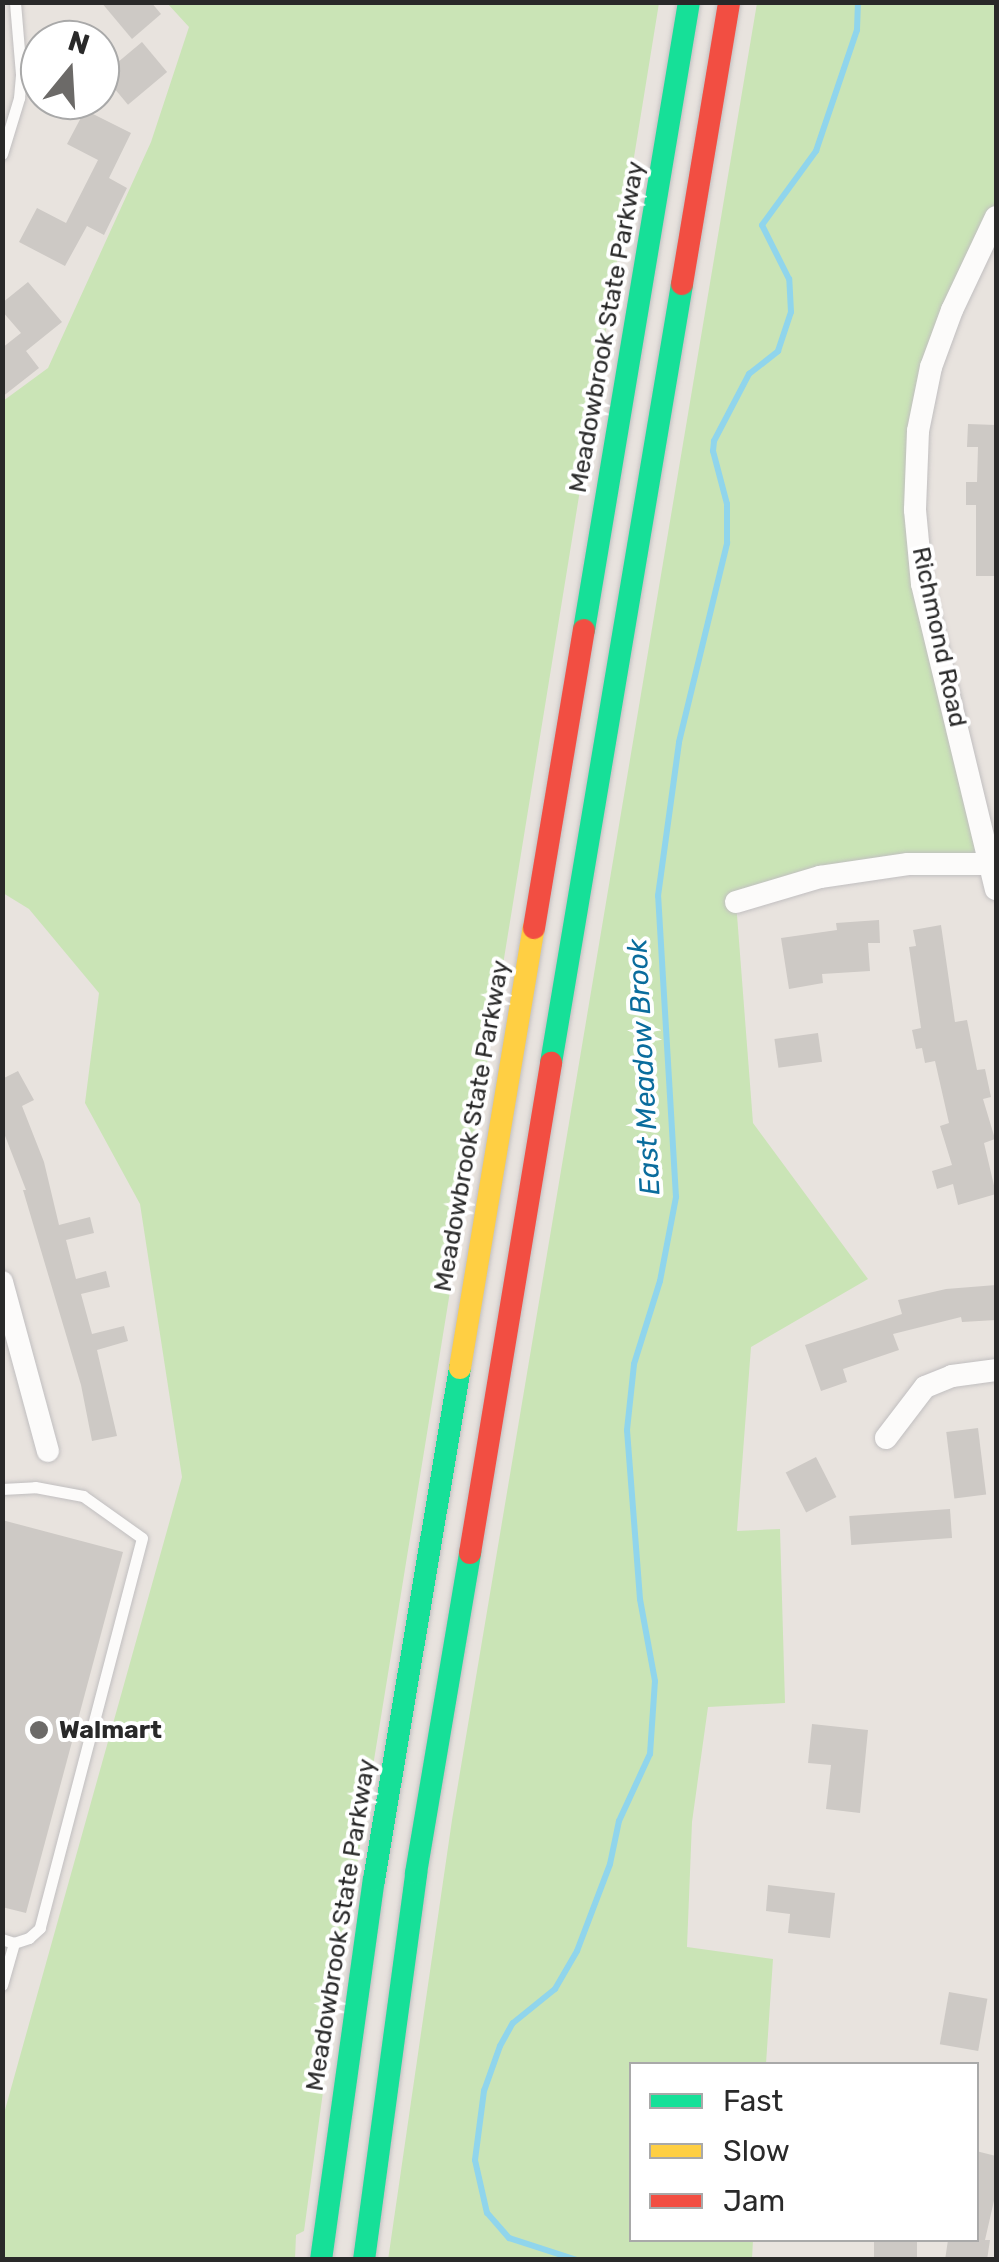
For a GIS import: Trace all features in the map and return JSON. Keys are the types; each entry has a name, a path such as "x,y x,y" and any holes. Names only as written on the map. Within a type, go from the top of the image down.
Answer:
{"highway":[{"name":"Meadowbrook State Parkway","path":"321,2260 374,1880 689,2"},
{"path":"364,2260 416,1873 729,2"}],"street":[{"name":"Richmond Road","path":"996,217 952,310 931,367 918,431 915,510 922,584 996,889"},
{"path":"736,902 820,877 908,864 993,864"},
{"path":"2,1282 8,1326 48,1451"},
{"path":"886,1438 925,1387 952,1376 996,1370"}],"lane":[{"path":"2,154 19,98 21,74 14,2"},
{"path":"2,1489 35,1488 83,1496 142,1538 40,1928 30,1938 8,1941 2,1985"}],"green space":[{"path":"167,3 659,3 338,1982 304,2231 296,2235 295,2259 3,2259 3,2117 182,1477 140,1204 85,1103 99,993 29,909 3,893 3,401 48,368 151,142 189,27"},
{"path":"757,3 996,3 996,217 931,367 915,509 990,864 908,864 736,902 753,1123 868,1279 751,1347 737,1531 780,1529 785,1703 708,1707 692,1822 687,1947 773,1959 766,2062 629,2062 629,2242 753,2242 752,2259 388,2260 452,1820"}],"building":[{"path":"101,2 151,2 161,14 132,39 120,20"},
{"path":"142,42 167,72 128,105 120,95 120,60"},
{"path":"80,120 105,120 131,133 109,178 127,188 104,235 87,226 65,266 19,242 37,208 66,223 98,160 67,144"},
{"path":"28,282 62,322 26,351 39,368 2,397 2,348 21,333 2,311 2,303"},
{"path":"968,424 996,425 996,576 976,576 976,505 966,505 966,482 977,482 978,447 967,447"},
{"path":"879,920 880,943 868,943 870,971 822,974 823,983 789,989 781,938 837,930 836,923"},
{"path":"941,925 955,1022 967,1020 977,1070 985,1069 991,1097 983,1099 995,1139 984,1143 996,1194 958,1205 953,1184 937,1189 932,1171 952,1165 940,1126 949,1123 935,1061 925,1063 922,1048 916,1049 912,1030 921,1028 909,947 916,946 913,930"},
{"path":"818,1033 822,1062 778,1068 774,1039"},
{"path":"18,1071 34,1100 22,1106 44,1162 59,1225 90,1217 94,1233 66,1240 76,1279 106,1271 110,1287 81,1294 92,1334 124,1326 128,1341 97,1350 117,1436 92,1441 81,1385 26,1190 2,1128 2,1079"},
{"path":"996,1285 996,1320 962,1322 961,1317 893,1334 899,1350 843,1369 847,1382 821,1391 805,1345 902,1314 898,1300 946,1289"},
{"path":"978,1428 986,1495 954,1498 946,1432"},
{"path":"816,1457 836,1497 806,1513 786,1472"},
{"path":"950,1509 952,1538 851,1545 849,1516"},
{"name":"Walmart","path":"2,1520 123,1552 26,1913 2,1907"},
{"path":"812,1724 868,1730 860,1813 826,1809 831,1765 808,1763"},
{"path":"768,1885 835,1893 830,1938 788,1933 790,1914 766,1911"},
{"path":"949,1992 987,1999 978,2051 940,2044"},
{"path":"979,2152 996,2156 996,2192 985,2240 990,2240 987,2260 945,2260 948,2242 979,2242"},
{"path":"874,2242 917,2242 917,2260 874,2260"}],"waterway":[{"name":"East Meadow Brook","path":"577,2260 509,2238 487,2213 475,2160 484,2091 500,2046 513,2023 555,1989 577,1951 610,1864 619,1821 650,1754 655,1681 640,1599 627,1430 634,1364 660,1281 676,1197 658,896 679,742 727,543 727,504 713,451 714,441 749,374 778,351 791,312 789,279 762,225 816,151 857,30 858,2"}],"traffic: fast":[{"path":"584,630 689,2"},
{"path":"551,1063 682,284"},
{"path":"321,2260 374,1880 460,1368"},
{"path":"364,2260 416,1873 470,1553"}],"traffic: slow":[{"path":"460,1368 534,928"}],"traffic: jam":[{"path":"682,284 729,2"},
{"path":"534,928 584,630"},
{"path":"470,1553 551,1063"}],"place":[{"name":"Walmart","path":"39,1730"}]}
